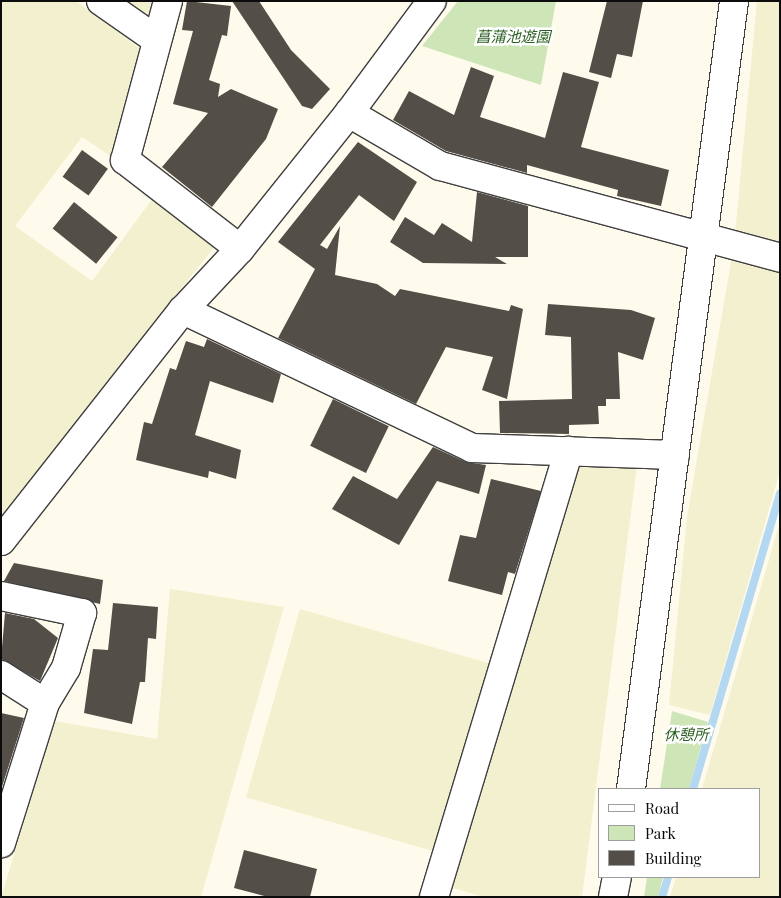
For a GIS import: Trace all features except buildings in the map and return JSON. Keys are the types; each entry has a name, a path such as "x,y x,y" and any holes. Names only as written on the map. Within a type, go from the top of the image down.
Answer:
{"street":[{"path":"101,1 157,40"},
{"path":"168,1 125,160 240,249"},
{"path":"1,541 183,310 240,249 349,113 432,1"},
{"path":"631,788 734,1"},
{"path":"349,113 440,166 704,234 780,258"},
{"path":"183,310 472,448 675,455"},
{"path":"434,897 569,452"},
{"path":"1,596 82,613 66,668 45,703 1,843"},
{"path":"1,675 45,703"},
{"path":"613,897 616,878"}],"shaded area":[{"path":"1,1 76,1 142,50 112,157 82,137 15,226 92,281 153,198 215,246 1,516"},
{"path":"124,1 156,1 150,20"},
{"path":"757,1 780,1 780,247 735,234"},
{"path":"732,256 780,271 780,471 710,715 669,705 687,517"},
{"path":"578,460 637,465 582,897 483,897 447,886"},
{"path":"780,522 780,897 670,897 676,878 761,878 761,788 702,788"},
{"path":"170,589 284,607 201,897 1,897 55,721 157,739"},
{"path":"300,609 495,665 441,853 246,797"}],"green space":[{"name":"菖蒲池遊園","path":"458,1 556,1 541,85 422,46"},
{"name":"休憩所","path":"672,711 708,722 689,788 660,788"},
{"path":"647,878 663,878 658,897 644,897"}],"waterway":[{"path":"693,788 780,494"},
{"path":"662,897 668,878"}]}
